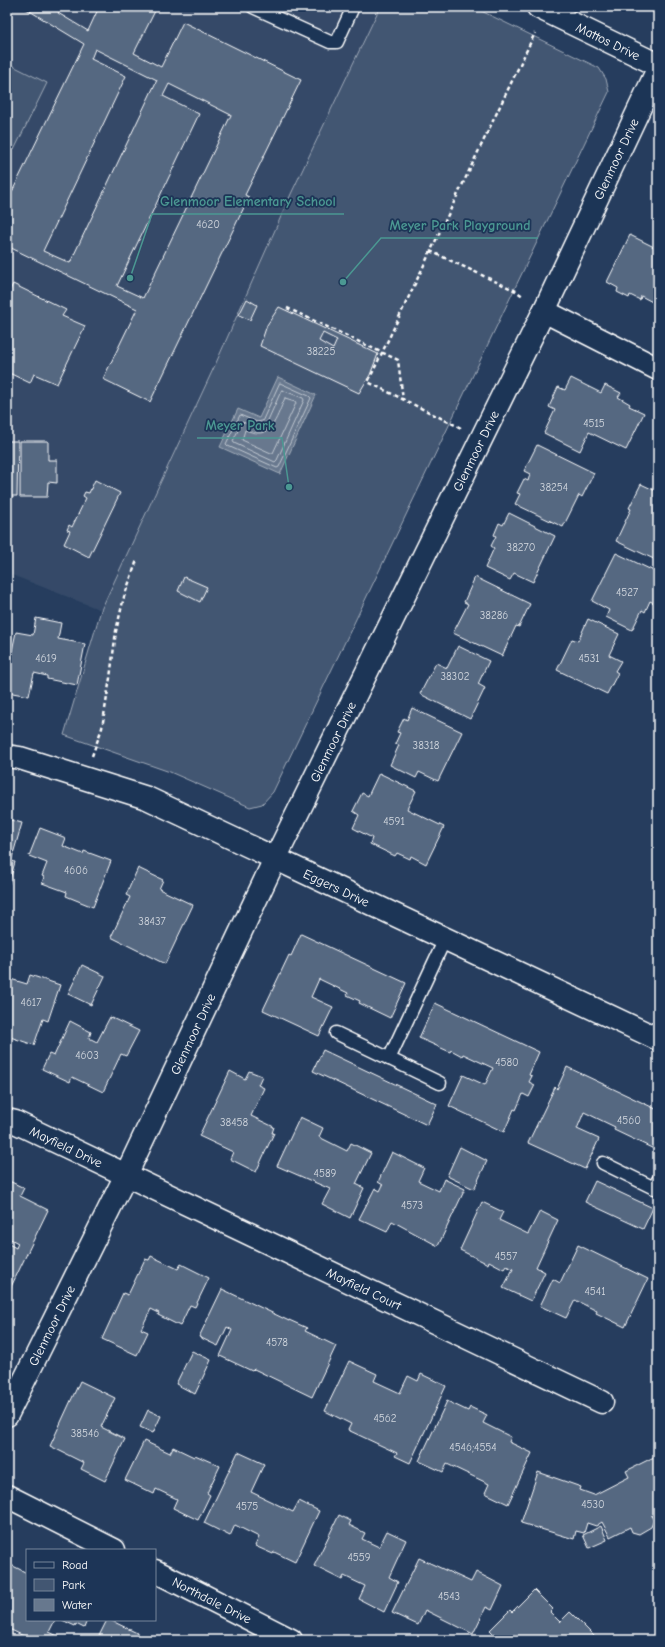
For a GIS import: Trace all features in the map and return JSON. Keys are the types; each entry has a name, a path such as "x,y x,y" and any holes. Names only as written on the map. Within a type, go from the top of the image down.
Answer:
{"street":[{"name":"Mattos Drive","path":"542,9 658,65"},
{"name":"Glenmoor Drive","path":"7,1415 126,1175 275,859 544,311 658,69"},
{"path":"544,311 658,369"},
{"name":"Eggers Drive","path":"7,756 20,758 147,798 658,1039"},
{"name":"Mayfield Drive","path":"7,1120 15,1122 126,1175"},
{"name":"Mayfield Court","path":"126,1175 602,1402"},
{"path":"7,1496 112,1549"},
{"name":"Northdale Drive","path":"156,1572 291,1640"}],"lane":[{"path":"253,7 330,42 337,42 353,7"},
{"path":"389,1059 446,939"},
{"path":"336,1033 440,1083"},
{"path":"603,1163 654,1188 658,1180"}],"path":[{"path":"481,438 368,382 542,9"},
{"path":"430,251 516,291 544,311"},
{"path":"287,308 398,360 403,400"},
{"path":"85,778 102,728 116,631 124,597 137,560"}],"shaded area":[{"path":"7,7 380,7 291,194 216,363 101,610 7,573"}],"green space":[{"path":"380,7 473,7 599,68 606,79 609,92 273,792 262,804 250,807 170,772 64,735 101,610 216,363 291,194"},
{"path":"7,63 47,83 14,150 7,147"}],"water":[{"path":"278,377 316,395 280,474 220,447 238,409 259,418"}],"building":[{"path":"23,7 62,7 58,13 88,31 99,7 157,7 134,53 161,67 183,22 301,80 245,195 249,197 150,402 103,379 137,309 7,246 7,202 84,44","holes":["95,49 157,80 70,263 43,251 126,76 91,59","169,84 231,115 143,298 117,286 199,114 163,96"]},
{"path":"630,235 658,249 658,305 641,296 640,300 630,295 629,298 617,292 618,288 607,282"},
{"path":"13,284 66,310 62,316 85,326 57,384 34,374 30,383 7,372 7,289 10,290"},
{"path":"247,299 257,305 250,320 239,315"},
{"path":"279,307 378,354 370,375 359,393 260,346 267,325","holes":["323,333 337,340 333,349 319,341"]},
{"path":"571,378 601,393 605,385 621,393 618,397 630,404 629,406 644,413 626,450 589,432 580,451 544,433 555,410 549,407 558,387 565,390"},
{"path":"7,441 18,441 17,496 7,496"},
{"path":"20,441 48,441 48,460 57,460 57,483 48,482 47,497 20,497"},
{"path":"537,445 594,473 582,497 579,495 563,527 515,504 520,494 517,493 524,479 528,481 530,474 524,471"},
{"path":"95,480 120,493 89,557 64,544 70,531 67,530 69,525 72,527 86,498 83,496 85,492 89,493"},
{"path":"641,484 658,492 658,561 616,541 631,509 629,508"},
{"path":"509,513 555,536 533,582 514,573 510,580 485,568 494,548 491,546 496,536 494,535 499,523 503,525"},
{"path":"616,553 658,573 658,595 654,603 650,601 645,612 642,610 632,630 606,617 609,610 592,601"},
{"path":"184,577 207,587 200,602 178,591"},
{"path":"475,577 530,604 519,627 516,626 502,656 453,633 468,604 464,602"},
{"path":"36,618 61,623 58,639 85,644 77,685 47,679 47,676 34,673 29,696 7,692 7,665 16,632 33,635"},
{"path":"588,619 619,634 609,655 621,661 615,671 618,673 607,694 557,670 572,639 578,641"},
{"path":"458,646 489,661 478,684 485,688 470,719 420,694 436,663 447,668"},
{"path":"412,708 462,732 438,781 419,772 416,778 390,765 399,745 395,744 400,733 397,732 404,718 407,720"},
{"path":"379,773 416,791 407,809 444,827 426,864 411,856 410,859 397,853 395,856 370,844 372,838 353,828 359,815 353,811 362,793 368,796"},
{"path":"7,819 22,823 11,861 15,862 7,890"},
{"path":"40,828 66,838 63,846 83,854 84,851 111,861 93,907 66,896 67,892 42,883 44,877 42,876 47,863 29,856"},
{"path":"138,868 163,880 159,889 193,905 165,964 111,937 130,897 126,895"},
{"path":"301,934 406,983 390,1018 359,1003 360,1001 347,995 348,993 319,979 311,997 333,1007 319,1036 263,1010 289,955 291,956"},
{"path":"82,965 105,976 91,1005 68,994"},
{"path":"30,975 60,985 48,1021 43,1019 34,1045 7,1036 7,978 27,984"},
{"path":"435,1003 539,1052 529,1075 532,1076 529,1082 535,1085 529,1097 523,1094 516,1110 514,1109 504,1132 449,1106 463,1075 485,1085 493,1068 463,1054 462,1056 451,1050 450,1052 419,1038"},
{"path":"110,1017 139,1031 126,1056 121,1054 103,1092 72,1077 70,1082 42,1069 49,1054 54,1056 70,1021 91,1032 89,1038 97,1042"},
{"path":"323,1050 437,1104 427,1125 313,1071"},
{"path":"567,1067 658,1110 658,1146 656,1150 614,1130 615,1127 584,1112 577,1129 599,1139 585,1169 528,1143 555,1087 557,1089"},
{"path":"230,1071 245,1079 249,1071 262,1076 258,1085 264,1088 251,1116 274,1127 272,1133 274,1133 256,1172 230,1159 233,1152 199,1136"},
{"path":"300,1117 323,1128 319,1137 347,1151 351,1143 371,1153 356,1184 364,1188 350,1218 322,1204 330,1189 277,1166"},
{"path":"460,1147 487,1161 474,1189 447,1176"},
{"path":"392,1152 424,1168 418,1181 439,1191 444,1179 465,1189 438,1246 392,1221 387,1232 359,1219 375,1188 380,1191 383,1185 378,1182"},
{"path":"7,1180 24,1188 20,1196 48,1210 8,1293 7,1243 16,1248 18,1243 7,1237"},
{"path":"595,1181 653,1208 643,1229 585,1202"},
{"path":"482,1202 503,1212 499,1220 528,1234 540,1211 558,1220 536,1267 545,1272 531,1301 503,1288 513,1269 506,1266 504,1269 489,1261 488,1264 460,1250"},
{"path":"578,1245 648,1279 625,1327 596,1313 597,1311 575,1300 566,1318 540,1306 553,1279 560,1283"},
{"path":"151,1256 178,1269 181,1264 209,1278 195,1307 190,1305 180,1326 158,1315 159,1313 151,1309 141,1329 148,1332 137,1355 102,1339 123,1293 128,1295 145,1259 149,1260"},
{"path":"222,1289 307,1328 305,1331 336,1346 312,1397 254,1369 252,1371 220,1356 232,1330 227,1327 218,1346 199,1337"},
{"path":"192,1351 211,1360 195,1394 176,1384"},
{"path":"349,1361 377,1374 374,1381 400,1393 408,1376 418,1381 421,1374 446,1386 410,1463 395,1456 397,1453 348,1430 351,1424 325,1411"},
{"path":"80,1381 115,1398 101,1427 125,1439 105,1481 81,1469 84,1463 50,1446"},
{"path":"447,1401 468,1411 470,1407 487,1415 483,1423 511,1437 509,1442 532,1453 508,1504 485,1493 489,1484 447,1464 443,1472 419,1461"},
{"path":"148,1410 161,1416 153,1433 140,1427"},
{"path":"144,1441 170,1453 173,1447 194,1457 195,1455 220,1466 207,1493 210,1495 198,1520 173,1508 177,1499 156,1489 154,1494 125,1480"},
{"path":"238,1452 264,1464 251,1492 293,1512 299,1501 319,1511 295,1562 274,1552 273,1554 255,1546 259,1537 235,1525 230,1536 204,1523"},
{"path":"658,1455 658,1513 651,1516 654,1520 651,1527 639,1534 632,1532 630,1527 610,1537 602,1522 596,1526 587,1523 584,1533 576,1531 574,1539 521,1523 538,1472 581,1487 580,1490 594,1495 629,1477 626,1471"},
{"path":"339,1515 351,1521 349,1525 365,1533 362,1539 379,1547 387,1531 406,1540 389,1577 398,1582 384,1612 359,1599 365,1586 344,1576 342,1580 314,1566"},
{"path":"601,1526 607,1540 589,1548 583,1535"},
{"path":"419,1558 471,1582 476,1572 503,1586 492,1610 486,1607 473,1634 425,1610 418,1625 392,1613"},
{"path":"11,1565 26,1572 26,1621 54,1621 49,1632 67,1640 38,1640 31,1637 30,1639 7,1628 7,1573"},
{"path":"534,1590 553,1609 550,1612 560,1622 570,1612 598,1640 500,1640 490,1630 510,1610 512,1612"},
{"path":"64,1621 87,1621 84,1628 76,1624 75,1626"},
{"path":"106,1621 112,1621 137,1633 136,1637 142,1640 97,1640"}],"place":[{"name":"Glenmoor Elementary School","path":"130,278"},
{"name":"Meyer Park Playground","path":"343,282"},
{"name":"Meyer Park","path":"289,487"}]}
